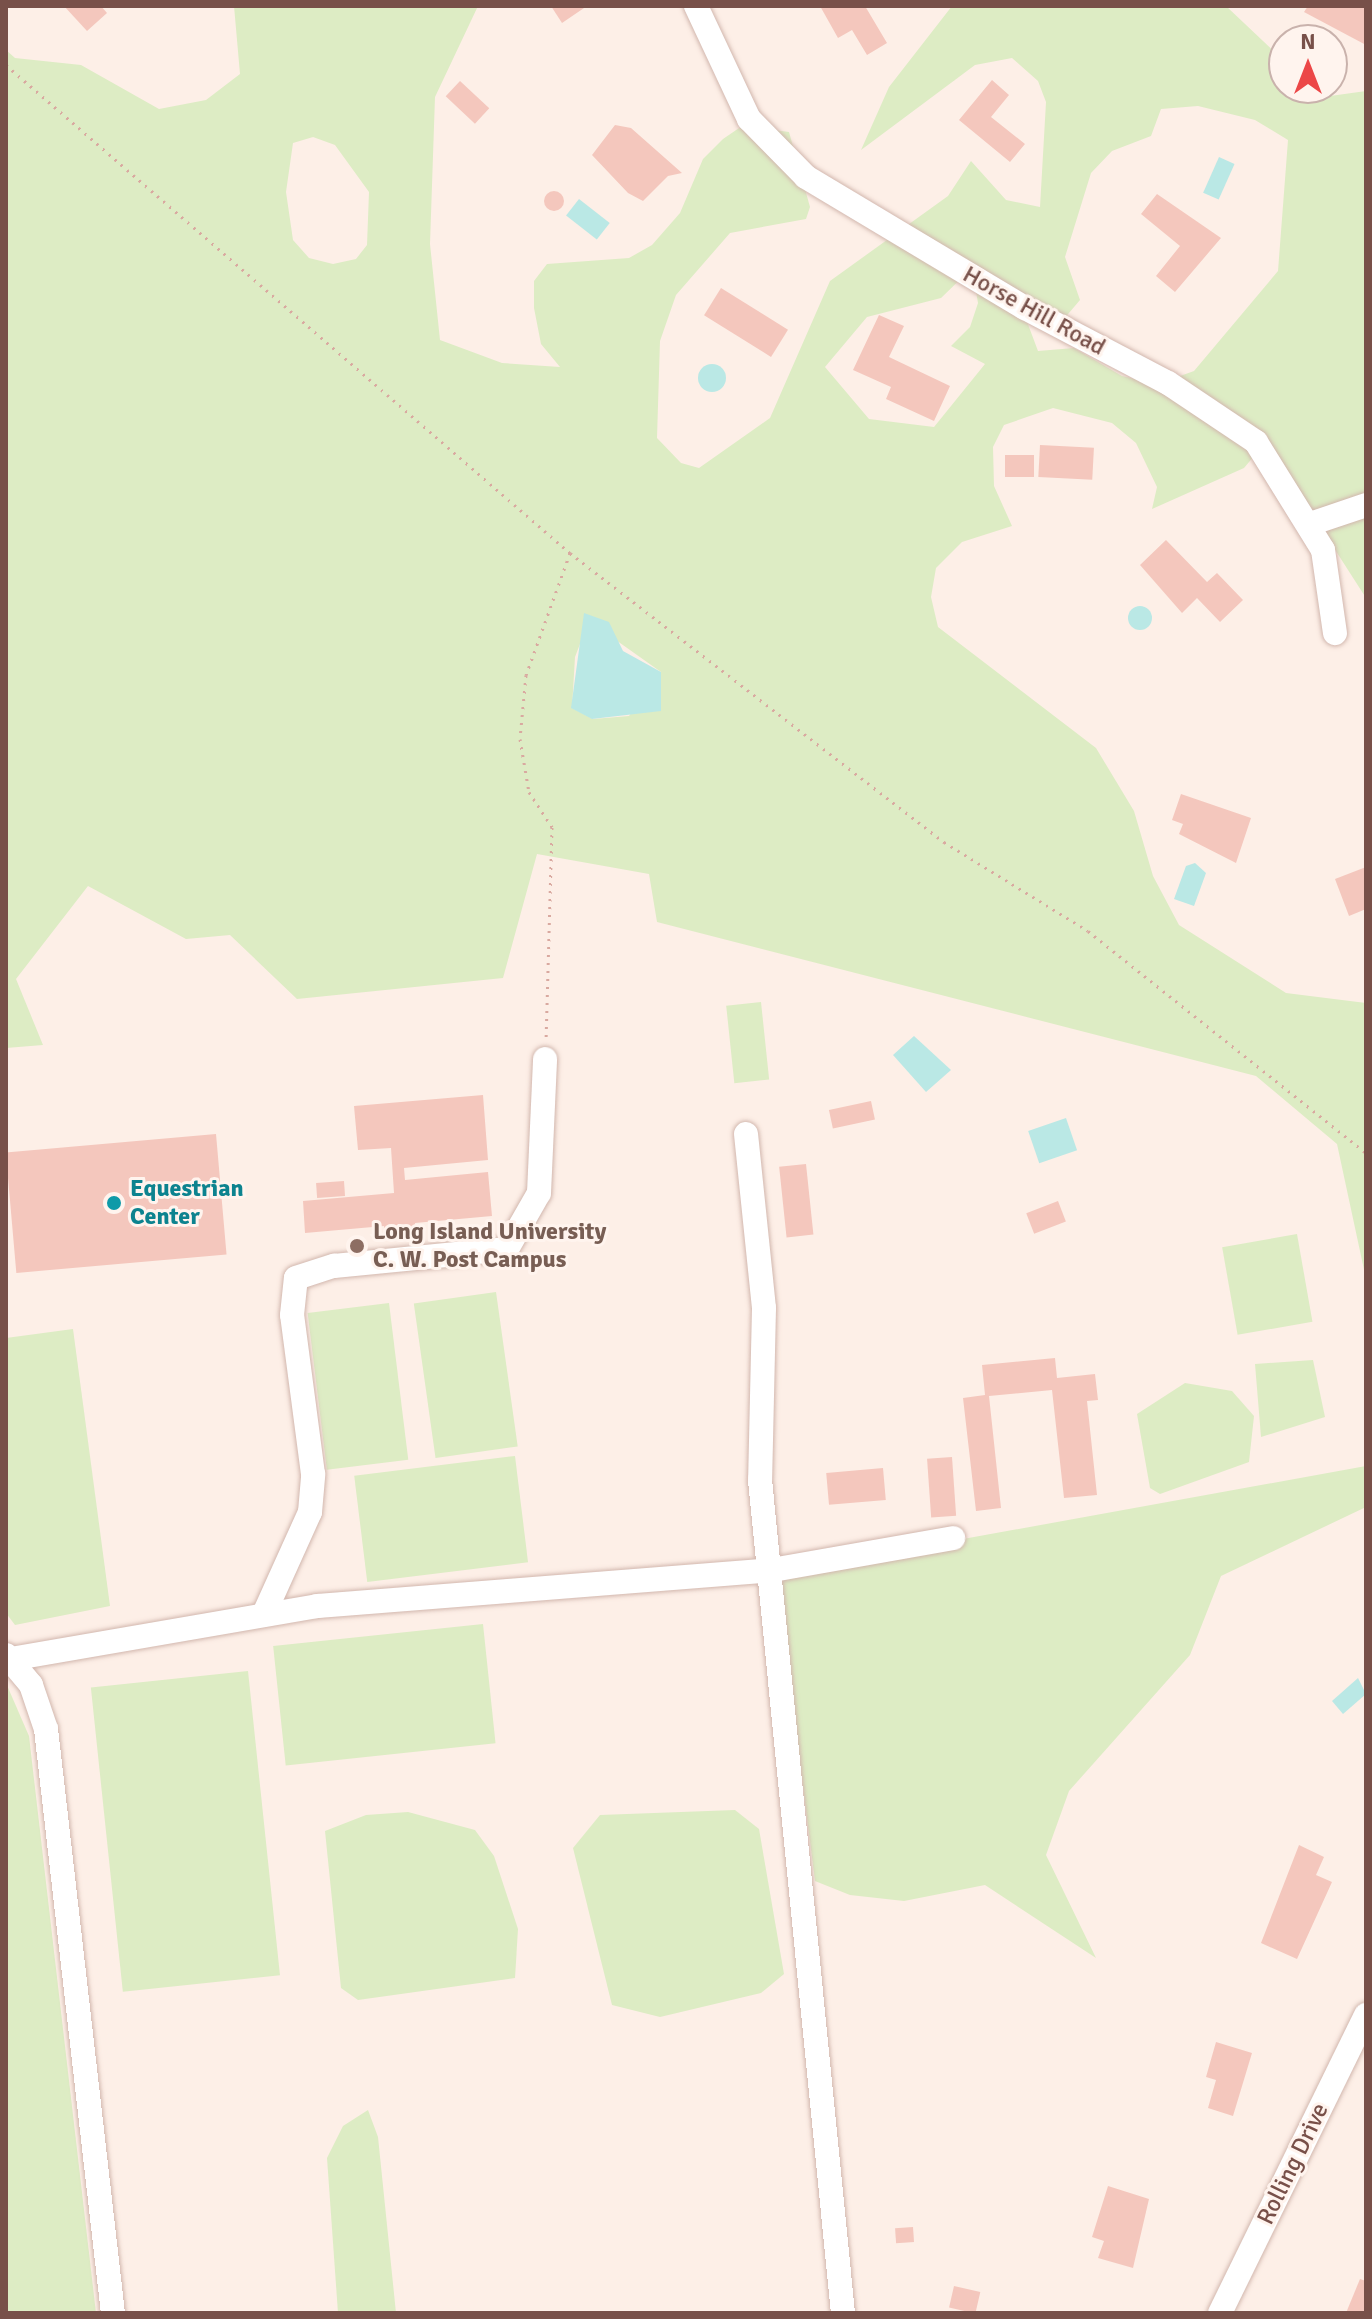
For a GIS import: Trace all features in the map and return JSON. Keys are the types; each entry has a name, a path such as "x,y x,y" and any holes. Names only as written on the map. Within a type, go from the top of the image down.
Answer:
{"street":[{"name":"Horse Hill Road","path":"696,6 749,119 806,177 1231,422 1277,468 1310,524 1332,585 1335,633"},
{"path":"1310,524 1366,505"},
{"path":"264,1614 310,1512 313,1474 292,1315 296,1278 334,1266 507,1249 539,1193 545,1059"},
{"path":"746,1134 761,1246 760,1480 772,1570 843,2313"},
{"path":"113,2313 46,1729 31,1685 8,1657 264,1614 772,1570 953,1538"},
{"name":"Rolling Drive","path":"1220,2313 1366,2015"}],"path":[{"path":"6,65 570,553 944,842 1088,931 1366,1153"},
{"path":"545,1059 552,827 529,792 520,739 526,675 570,553"}],"green space":[{"path":"234,6 478,6 435,97 430,244 440,340 502,363 560,367 541,344 534,308 534,281 547,264 629,258 652,245 680,213 703,159 723,139 742,126 789,132 810,207 806,219 730,233 676,295 660,341 657,438 681,463 699,468 770,418 830,281 948,196 971,161 1006,200 1040,207 1046,102 1038,81 1012,58 975,65 861,150 889,87 952,6 1226,6 1268,46 1268,104 1348,104 1348,94 1366,91 1366,598 1266,442 1244,468 1152,509 1157,487 1136,443 1112,423 1053,408 1004,425 993,447 994,486 1012,526 962,542 936,568 931,597 938,627 1096,748 1134,811 1153,876 1179,925 1286,993 1366,1003 1366,1279 1337,1144 1256,1076 657,922 649,874 537,854 503,978 297,999 230,935 186,939 88,886 16,979 43,1045 6,1048 6,50 15,58 81,65 159,109 206,100 240,74","holes":["1198,106 1255,120 1288,140 1278,271 1194,371 1158,384 1122,376 1074,348 1038,351 1026,319 1063,320 1080,300 1065,257 1091,173 1112,151 1151,136 1161,109","313,137 335,145 369,192 367,245 356,259 333,264 309,258 293,240 286,192 293,143","972,268 978,303 970,327 951,346 985,364 934,427 869,419 825,367 867,317 941,298","613,638 661,672 629,716 593,719 572,708 575,657 580,644"]},
{"path":"761,1002 769,1080 734,1083 726,1006"},
{"path":"1297,1234 1312,1322 1238,1335 1222,1247"},
{"path":"496,1292 518,1446 436,1458 414,1304"},
{"path":"389,1303 408,1460 327,1470 308,1313"},
{"path":"73,1329 110,1606 15,1625 6,1613 6,1338"},
{"path":"1313,1360 1325,1417 1261,1437 1255,1364"},
{"path":"1185,1383 1232,1391 1254,1416 1249,1462 1160,1494 1150,1488 1137,1414"},
{"path":"515,1456 528,1562 367,1582 354,1476"},
{"path":"1366,1466 1366,1507 1221,1576 1190,1655 1069,1791 1046,1855 1096,1958 985,1885 904,1901 850,1895 815,1881 776,1573"},
{"path":"483,1624 496,1743 286,1765 273,1646"},
{"path":"248,1671 280,1975 123,1992 91,1688"},
{"path":"6,1683 29,1736 96,2313 6,2313"},
{"path":"735,1810 759,1829 784,1974 761,1993 660,2017 612,2005 573,1848 600,1815"},
{"path":"408,1812 475,1830 494,1856 518,1929 515,1978 358,2000 341,1988 325,1831 366,1815"},
{"path":"368,2110 378,2137 396,2313 338,2313 327,2158 343,2126"}],"water":[{"path":"1219,157 1235,164 1219,200 1203,193"},
{"path":"579,199 610,223 597,240 566,216"},
{"path":"712,364 722,368 726,378 722,388 712,392 702,388 698,378 702,368"},
{"path":"1140,606 1149,609 1152,618 1149,627 1140,630 1131,627 1128,618 1131,609"},
{"path":"584,613 609,622 623,651 661,672 661,711 592,719 571,708"},
{"path":"1195,863 1206,873 1194,906 1174,899 1186,866"},
{"path":"914,1036 951,1070 926,1092 893,1055"},
{"path":"1066,1118 1077,1150 1039,1163 1028,1131"},
{"path":"1358,1678 1366,1694 1343,1714 1332,1701"}],"building":[{"path":"64,6 101,6 107,13 87,31"},
{"path":"551,6 587,6 562,23"},
{"path":"820,6 865,6 887,43 867,55 852,30 838,38"},
{"path":"1308,6 1366,6 1366,45 1348,35 1348,24 1327,24 1304,12"},
{"path":"992,80 1009,95 991,117 1025,144 1010,162 959,120"},
{"path":"460,81 489,108 475,124 446,96"},
{"path":"615,125 631,128 682,173 668,176 643,201 628,193 592,155"},
{"path":"554,191 561,194 564,201 561,208 554,211 547,208 544,201 547,194"},
{"path":"1157,194 1221,238 1175,292 1156,276 1180,246 1141,214"},
{"path":"721,288 788,330 771,357 704,315"},
{"path":"879,315 904,326 889,357 950,386 934,421 886,399 891,387 853,370"},
{"path":"1040,445 1094,448 1092,480 1038,477"},
{"path":"1005,455 1034,455 1034,477 1005,477"},
{"path":"1166,540 1207,582 1217,573 1243,600 1220,622 1197,598 1182,613 1140,565"},
{"path":"1181,794 1251,818 1236,863 1179,834 1183,824 1172,820"},
{"path":"1366,867 1366,909 1349,916 1335,879"},
{"path":"483,1095 488,1160 404,1168 405,1180 488,1172 492,1216 415,1223 416,1237 385,1239 384,1226 305,1233 303,1201 394,1193 391,1148 358,1150 354,1106"},
{"path":"871,1101 875,1120 833,1129 829,1110"},
{"name":"Equestrian Center","path":"216,1134 227,1255 16,1273 6,1152"},
{"path":"806,1164 813,1235 787,1237 779,1167"},
{"path":"344,1181 345,1196 317,1198 316,1183"},
{"path":"1058,1201 1066,1222 1034,1234 1026,1213"},
{"path":"1055,1358 1057,1378 1095,1374 1098,1400 1087,1401 1097,1495 1064,1498 1052,1390 989,1396 1001,1508 976,1511 963,1398 985,1395 982,1365"},
{"path":"952,1457 956,1516 931,1518 927,1459"},
{"path":"883,1468 886,1500 829,1505 826,1473"},
{"path":"1299,1845 1324,1857 1316,1875 1332,1882 1297,1959 1261,1943"},
{"path":"1216,2042 1252,2053 1233,2116 1208,2108 1216,2080 1206,2077"},
{"path":"1108,2186 1149,2199 1133,2268 1098,2258 1104,2241 1092,2237"},
{"path":"913,2227 914,2242 896,2243 895,2228"},
{"path":"1360,2279 1366,2281 1366,2313 1346,2313"},
{"path":"954,2286 980,2292 975,2313 949,2307"}],"place":[{"name":"Equestrian Center","path":"114,1203"},
{"name":"Long Island University C. W. Post Campus","path":"357,1246"}]}
